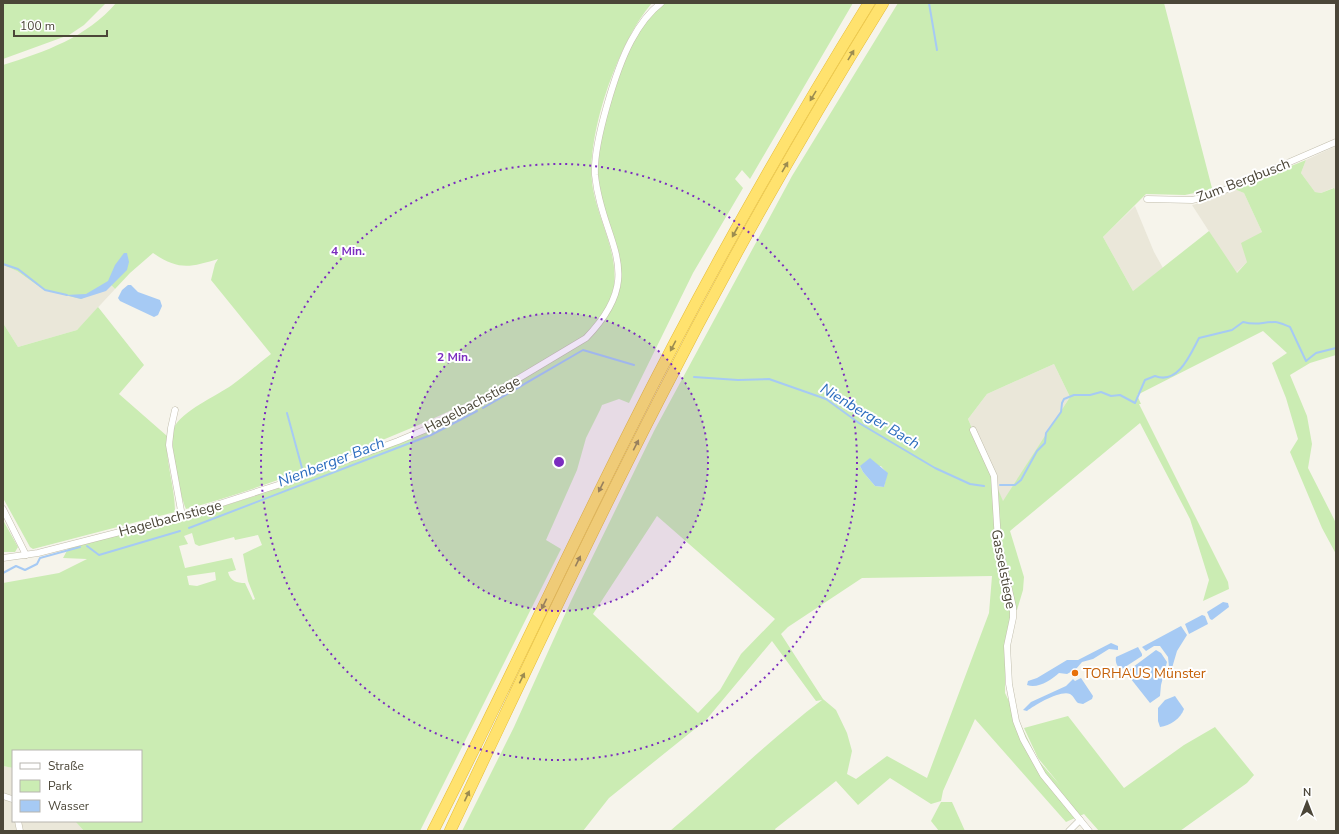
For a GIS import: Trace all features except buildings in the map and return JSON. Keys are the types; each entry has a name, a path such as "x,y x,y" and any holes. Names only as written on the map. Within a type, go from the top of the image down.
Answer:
{"highway":[{"path":"434,831 630,429 756,194 869,3"},
{"path":"450,831 632,453 693,334 764,205 883,3"}],"street":[{"name":"Hagelbachstiege","path":"3,558 26,555 182,516 284,483 429,428 476,404 576,345 596,328 614,297 618,276 619,265 597,184 596,150 605,114 630,42 644,20 661,3"},
{"name":"Zum Bergbusch","path":"1147,199 1192,200 1211,196 1336,142"},
{"path":"175,410 170,428 169,444 182,516"},
{"name":"Gasselstiege","path":"973,430 994,476 998,541 1013,607 1013,618 1007,646 1009,684 1016,721 1026,745 1043,775 1089,831"},
{"path":"3,509 26,555"},
{"path":"3,796 12,799"},
{"path":"1068,831 1080,820"}],"shaded area":[{"path":"1336,146 1336,192 1333,188 1321,193 1315,192 1301,173 1306,160"},
{"path":"1234,189 1244,193 1262,232 1247,262 1236,273 1192,205 1212,200"},
{"path":"1135,206 1154,252 1163,268 1133,291 1103,237"},
{"path":"3,265 17,271 44,290 111,285 115,289 77,330 18,347 3,323"},
{"path":"1054,364 1070,397 1003,502 968,419 987,394"},
{"path":"3,766 12,768 12,822 76,822 84,831 3,831"}],"green space":[{"path":"3,3 106,3 84,25 69,35 3,59"},
{"path":"116,3 652,3 639,20 627,41 616,66 606,92 594,144 592,168 593,189 611,249 614,273 614,286 610,300 597,323 581,340 562,353 481,396 438,416 330,461 222,499 186,509 180,492 174,456 174,428 178,422 191,410 232,385 271,354 211,280 215,264 218,259 185,266 170,263 153,253 130,273 115,289 111,285 81,299 44,290 17,271 3,265 3,65 50,49 79,34 105,15"},
{"path":"661,3 853,3 750,179 742,170 735,179 743,188 693,273 629,403 619,399 602,405 586,438 577,470 546,540 561,549 420,831 84,831 76,822 142,822 142,750 12,750 12,768 3,766 3,583 59,573 87,559 63,558 69,547 178,520 268,492 417,435 576,345 609,308 618,276 595,174 605,114 630,42","holes":["192,533 195,544 199,546 234,537 235,540 258,535 262,545 243,554 248,581 255,599 253,600 245,583 239,583 230,578 228,572 236,570 232,558 185,568 179,546 188,544 184,536","215,572 216,580 197,586 189,585 187,576"]},
{"path":"898,3 1164,3 1213,192 1204,191 1185,195 1146,194 1103,237 1133,291 1209,231 1237,273 1247,262 1241,243 1262,232 1244,193 1234,189 1306,160 1301,173 1315,192 1321,193 1334,188 1336,192 1336,355 1310,363 1290,375 1307,416 1312,444 1308,468 1336,523 1336,554 1322,528 1290,452 1298,439 1286,398 1272,363 1287,353 1263,331 1137,395 1141,404 1139,404 1228,582 1229,589 1203,601 1209,580 1190,519 1140,423 1010,531 1024,577 1023,590 1017,610 1012,608 1005,641 1005,693 1038,760 1060,785 1038,758 1024,728 1068,716 1124,788 1184,745 1215,727 1254,775 1247,783 1180,831 1099,831 1084,814 1066,822 975,719 943,791 941,801 931,804 890,778 858,805 836,781 775,829 776,831 670,831 783,731 822,700 816,701 772,641 706,720 609,798 583,831 462,831 514,727 571,601 654,431 792,176","holes":["1054,364 1070,397 1003,501 968,419 987,394","860,466 881,466 887,473 884,487 875,486","657,516 775,619 741,654 720,690 698,713 593,614","992,576 989,613 927,778 887,756 856,779 847,774 852,751 847,733 836,710 823,699 781,634 788,627 862,578"]},
{"path":"98,307 144,365 119,394 167,436 167,455 175,502 175,512 33,549 30,547 3,498 3,323 18,347 77,330"},
{"path":"3,520 18,547 15,552 3,552"},
{"path":"941,802 952,802 965,831 939,831 931,821"}],"water":[{"path":"124,253 127,253 129,262 127,270 106,291 81,299 65,295 86,294 108,281 115,265"},
{"path":"128,285 131,285 138,292 160,300 162,306 158,315 154,317 120,301 118,298 122,290"},
{"path":"870,458 888,473 884,487 875,486 860,466"},
{"path":"1223,602 1228,603 1229,607 1212,620 1210,619 1207,612"},
{"path":"1202,615 1205,616 1208,624 1189,634 1185,624"},
{"path":"1181,626 1187,635 1177,651 1172,668 1169,667 1168,657 1160,646 1154,646 1146,651 1142,647"},
{"path":"1111,643 1118,646 1118,650 1109,649 1093,659 1082,662 1076,669 1067,674 1059,673 1040,685 1027,685 1028,681 1037,678 1067,660 1078,660"},
{"path":"1138,647 1142,656 1122,669 1118,666 1116,663 1116,657"},
{"path":"1156,650 1161,653 1167,662 1161,685 1160,696 1150,703 1131,679 1129,670"},
{"path":"1081,678 1093,696 1092,699 1083,704 1078,703 1070,694 1066,693 1054,696 1027,711 1023,710 1031,702 1066,686 1073,679 1075,681"},
{"path":"1175,696 1184,709 1183,712 1171,723 1160,727 1158,721 1158,708 1165,700"}],"waterway":[{"path":"929,3 937,50"},
{"path":"3,264 18,269 45,290 67,295"},
{"name":"Nienberger Bach","path":"1000,485 1015,485 1021,480 1037,451 1045,443 1046,433 1061,412 1064,399 1074,395 1090,395 1101,392 1111,396 1120,395 1135,403 1145,380 1155,376 1163,378 1177,372 1187,360 1199,338 1232,330 1243,322 1256,324 1275,322 1290,327 1306,361 1316,353 1336,348"},
{"name":"Nienberger Bach","path":"483,408 583,350 634,365"},
{"name":"Nienberger Bach","path":"694,377 738,380 769,379 826,399 859,423 935,468 970,484 984,486"},
{"name":"Nienberger Bach","path":"189,528 431,435 477,411"},
{"path":"287,413 302,468"},
{"name":"Nienberger Bach","path":"87,546 99,555 180,531"},
{"name":"Nienberger Bach","path":"3,573 16,566 25,570 37,564 40,558 80,547"}],"place":[{"name":"TORHAUS Münster","path":"1075,673"}]}
